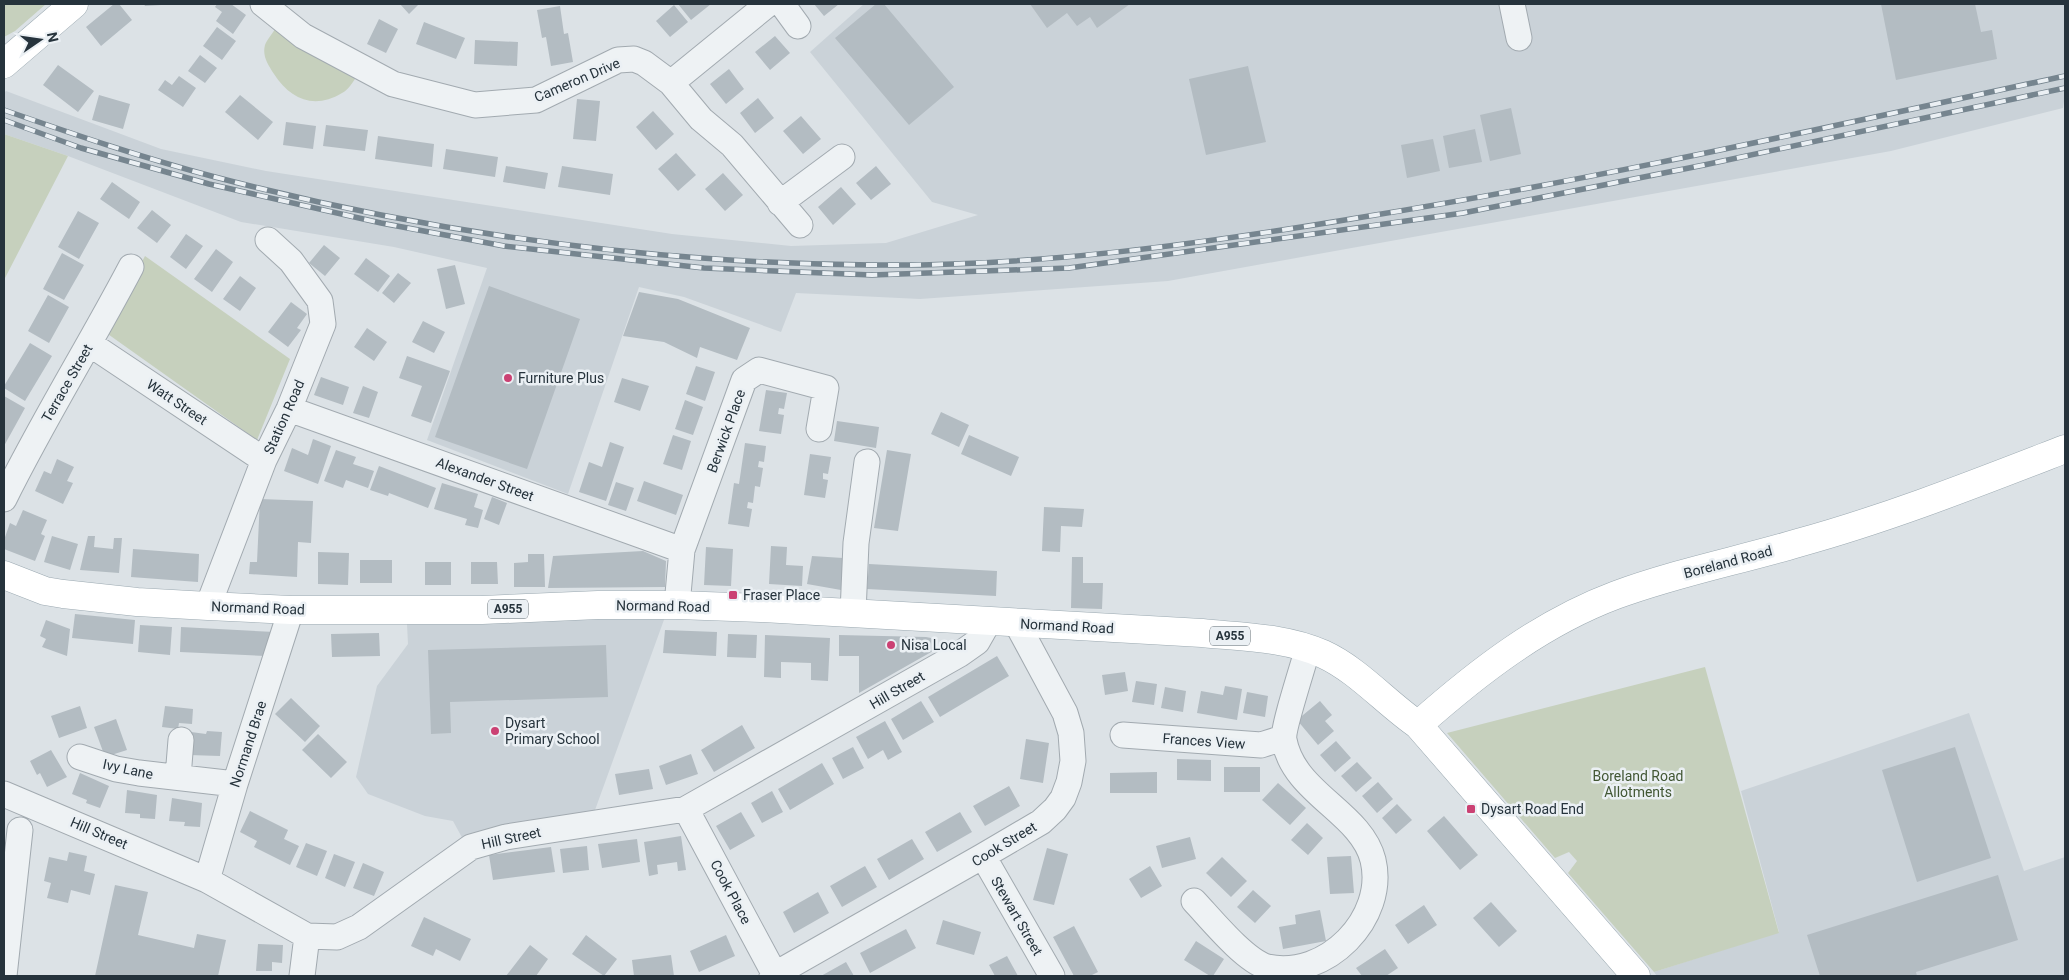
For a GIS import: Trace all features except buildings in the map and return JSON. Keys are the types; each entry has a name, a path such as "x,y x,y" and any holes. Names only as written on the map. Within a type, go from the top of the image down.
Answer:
{"main road":[{"path":"4,63 74,4"},
{"name":"Boreland Road","path":"1418,725 1465,683 1506,654 1547,629 1614,596 1704,567 1798,544 1918,506 2065,449"},
{"name":"Normand Road","path":"4,575 32,587 63,594 137,602 208,606 291,610 482,610 598,605 677,605 853,613 1202,633 1254,638 1308,648 1323,654 1347,668 1394,708 1418,725"},
{"name":"A955","path":"1418,725 1636,976"}],"street":[{"name":"Cameron Drive","path":"262,4 304,36 393,84 475,105 536,100 618,60 634,59 644,63 671,83 700,119 732,145 800,225"},
{"path":"671,83 768,4"},
{"path":"782,4 798,26"},
{"path":"1512,4 1519,38"},
{"path":"780,203 842,157"},
{"name":"Station Road","path":"208,606 264,460 289,409 323,324 320,301 291,262 268,240"},
{"name":"Terrace Street","path":"4,499 28,450 90,344 131,267"},
{"name":"Watt Street","path":"90,344 264,460"},
{"name":"Berwick Place","path":"677,605 682,550 744,380 759,370 826,388 819,428"},
{"name":"Alexander Street","path":"289,409 682,550"},
{"path":"853,613 856,543 867,462"},
{"name":"Normand Brae","path":"206,880 291,610"},
{"name":"Hill Street","path":"4,794 206,880 306,936 337,937 359,927 471,847 506,837 686,809 960,654 1003,622"},
{"name":"Cook Street","path":"774,976 1041,822 1055,809 1069,782 1073,761 1071,733 1064,713 1003,622"},
{"path":"1194,901 1249,958 1266,966 1290,970 1318,963 1339,948 1360,926 1373,898 1376,880 1373,858 1362,835 1305,781 1290,760 1283,738 1308,648"},
{"name":"Frances View","path":"1123,735 1261,745 1283,738"},
{"path":"178,777 181,740"},
{"name":"Ivy Lane","path":"80,756 116,769 235,784"},
{"name":"Cook Place","path":"686,809 774,976"},
{"path":"4,976 20,830"},
{"name":"Stewart Street","path":"983,856 1052,976"},
{"path":"302,976 306,936"}],"shaded area":[{"path":"864,4 2065,4 2065,95 2063,108 1891,151 1168,281 920,299 796,293 781,332 684,297 639,287 568,494 427,440 487,268 394,247 241,222 68,156 4,134 4,93 6,91 161,149 266,171 672,234 791,246 886,243 978,215 932,202 810,52"},
{"name":"Dysart Primary School","path":"665,617 595,810 465,843 453,821 425,816 368,794 356,777 377,686 408,644 407,624"},
{"path":"1969,713 2024,871 2065,857 2065,976 1657,976 1654,972 1779,932 1741,791"}],"green space":[{"path":"4,4 46,4 15,31 4,37"},
{"path":"275,29 357,76 346,90 332,98 312,101 295,95 280,83 265,57 265,45"},
{"path":"4,134 68,156 4,280"},
{"path":"145,256 290,359 257,440 105,332"},
{"name":"Boreland Road Allotments","path":"1705,667 1779,933 1654,972 1568,873 1577,861 1569,852 1555,858 1447,733"}],"railway":[{"path":"4,110 188,170 296,197 458,229 623,251 705,258 788,263 933,265 1056,258 1118,252 1180,245 1363,217 1627,169 2065,76"},
{"path":"4,120 81,148 209,184 381,223 504,246 704,268 872,275 1069,268 1463,213 1704,165 2065,88"}],"place":[{"name":"Furniture Plus","path":"508,378"},
{"name":"Fraser Place","path":"733,595"},
{"name":"Nisa Local","path":"891,645"},
{"name":"Dysart Primary School","path":"495,731"},
{"name":"Dysart Road End","path":"1471,809"}]}
